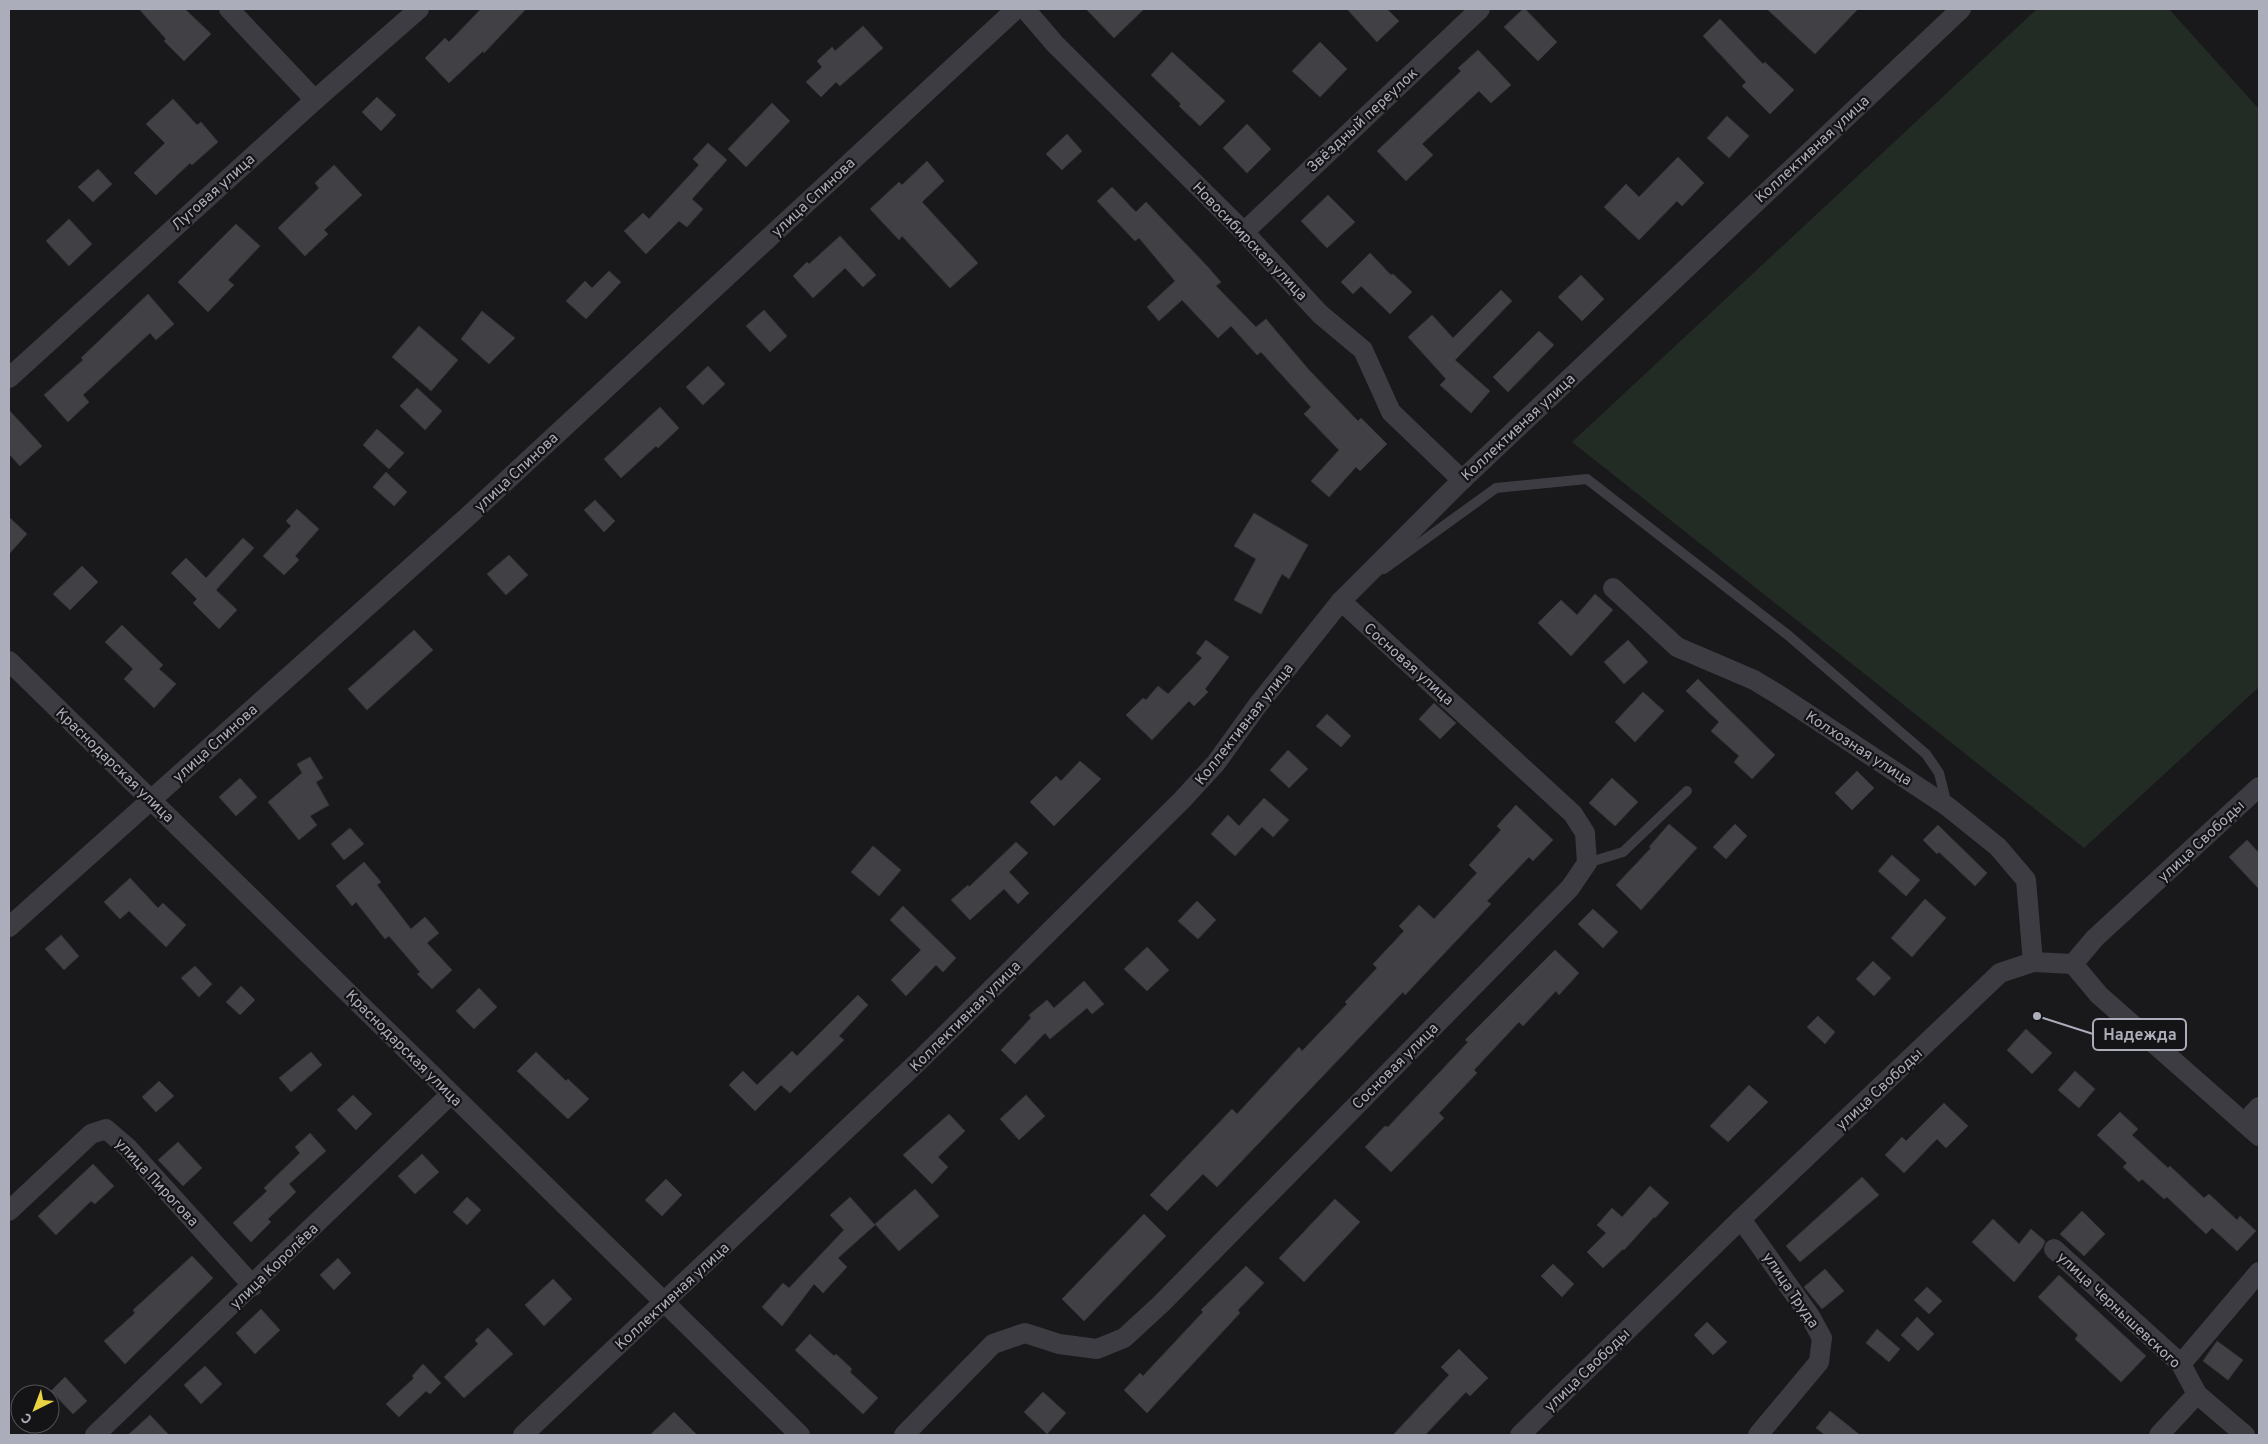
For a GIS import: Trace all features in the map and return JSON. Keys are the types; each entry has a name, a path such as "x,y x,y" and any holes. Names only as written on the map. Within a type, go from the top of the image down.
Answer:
{"street":[{"path":"229,9 315,100"},
{"name":"Луговая улица","path":"9,378 315,100 419,9"},
{"name":"улица Спинова","path":"9,927 465,519 1016,9"},
{"name":"Новосибирская улица","path":"1025,9 1055,44 1244,232 1320,314 1363,350 1391,412 1462,480"},
{"name":"Звёздный переулок","path":"1244,232 1480,9"},
{"name":"Коллективная улица","path":"523,1435 922,1058 1182,800 1216,763 1257,706 1341,601 1462,480 1960,9"},
{"name":"Колхозная улица","path":"1613,588 1677,647 1754,680 1947,806 1998,847 2026,880 2033,962"},
{"name":"Сосновая улица","path":"904,1435 994,1344 1025,1334 1059,1344 1097,1349 1124,1338 1161,1304 1570,888 1587,863 1585,833 1573,814 1341,601"},
{"name":"Краснодарская улица","path":"9,661 800,1435"},
{"name":"улица Свободы","path":"1520,1435 1741,1219 2000,973 2033,962 2073,964 2095,938 2259,788"},
{"path":"2073,964 2099,995 2259,1136"},
{"name":"улица Королёва","path":"95,1435 253,1286 451,1094"},
{"path":"2244,1123 2259,1107"},
{"name":"улица Пирогова","path":"9,1211 91,1134 106,1129 127,1147 253,1286"},
{"name":"улица Труда","path":"1741,1219 1810,1316 1822,1338 1819,1362 1758,1435"},
{"name":"улица Чернышевского","path":"2054,1249 2181,1364 2197,1394 2245,1435"},
{"path":"2181,1364 2259,1272"},
{"path":"2159,1435 2197,1394"}],"lane":[{"path":"1341,601 1496,488 1587,479 1789,636 1926,754 1939,773 1947,806"},
{"path":"1587,863 1623,852 1687,791"}],"shaded area":[{"path":"2037,9 2169,9 2259,109 2259,687 2084,848 1572,442"}],"building":[{"path":"139,9 185,9 211,34 184,61 164,41 166,39"},
{"path":"481,9 526,9 484,53 483,51 449,83 425,58 445,38 449,42"},
{"path":"1086,9 1144,9 1114,38"},
{"path":"1347,9 1387,9 1399,21 1377,42"},
{"path":"1523,9 1557,42 1538,61 1504,27"},
{"path":"1767,9 1858,9 1815,54"},
{"path":"1720,19 1763,64 1765,62 1794,90 1770,114 1742,86 1746,82 1703,36"},
{"path":"863,26 883,48 840,86 836,82 821,97 806,82 822,67 817,61 832,47 835,51"},
{"path":"1320,42 1347,69 1320,97 1292,71"},
{"path":"1478,50 1511,85 1491,103 1479,91 1422,144 1433,155 1406,181 1377,151 1461,71 1458,68"},
{"path":"1172,52 1225,101 1200,126 1179,106 1181,104 1151,75"},
{"path":"377,97 396,115 381,131 362,112"},
{"path":"173,99 197,125 201,122 218,142 192,165 190,163 156,195 134,173 165,143 146,124"},
{"path":"772,103 790,121 746,167 728,149"},
{"path":"1727,116 1749,136 1729,158 1707,138"},
{"path":"1247,124 1271,149 1247,173 1223,148"},
{"path":"1067,134 1082,151 1062,170 1046,154"},
{"path":"708,143 727,160 692,199 703,209 687,227 679,221 646,254 624,231 643,213 649,219 699,165 693,159"},
{"path":"1678,157 1704,183 1682,206 1677,201 1639,240 1604,207 1626,184 1639,197"},
{"path":"927,161 944,181 922,202 978,263 950,288 902,236 899,240 870,209 899,182 902,185"},
{"path":"334,165 362,195 324,230 328,234 305,256 278,228 319,188 315,183"},
{"path":"98,169 112,184 93,202 78,187"},
{"path":"1112,187 1136,212 1146,202 1208,267 1221,282 1216,286 1256,327 1266,319 1309,370 1358,421 1361,418 1387,444 1360,471 1356,467 1329,497 1311,481 1339,450 1304,414 1311,407 1261,352 1257,355 1231,326 1218,338 1182,300 1159,321 1147,307 1175,281 1139,238 1135,241 1097,201"},
{"path":"1328,195 1355,222 1327,248 1301,221"},
{"path":"69,219 92,244 69,266 46,241"},
{"path":"236,224 260,246 228,280 234,285 208,312 178,282"},
{"path":"840,236 876,275 863,287 845,268 813,298 793,276 807,262 809,264"},
{"path":"1370,253 1391,275 1393,274 1412,292 1390,314 1361,286 1353,294 1341,282"},
{"path":"609,271 621,282 586,319 566,301 585,281 592,288"},
{"path":"1581,275 1604,299 1582,321 1558,297"},
{"path":"1501,290 1512,301 1455,360 1490,391 1471,413 1440,385 1446,379 1408,337 1432,315 1453,338"},
{"path":"148,294 174,324 156,340 150,333 83,395 89,402 68,422 44,395 83,360 81,358"},
{"path":"764,310 787,336 770,352 746,326"},
{"path":"482,311 515,338 489,364 461,339"},
{"path":"419,326 458,360 431,391 392,357"},
{"path":"1539,331 1554,345 1508,392 1493,377"},
{"path":"708,366 725,384 703,405 686,387"},
{"path":"417,388 442,411 425,430 400,406"},
{"path":"660,407 679,428 621,478 604,459"},
{"path":"9,410 42,446 20,466 9,454"},
{"path":"377,429 404,453 389,469 363,445"},
{"path":"386,472 407,492 394,506 373,487"},
{"path":"595,500 615,521 604,532 584,510"},
{"path":"297,509 319,529 295,556 299,560 284,575 263,556 291,526 286,521"},
{"path":"1254,513 1308,545 1289,579 1282,574 1261,614 1234,600 1256,559 1234,546"},
{"path":"9,517 27,534 9,554"},
{"path":"243,538 254,548 216,590 237,610 219,629 193,603 197,599 171,573 186,558 206,578"},
{"path":"509,555 528,575 506,595 487,574"},
{"path":"82,566 98,582 70,610 53,594"},
{"path":"1595,594 1613,610 1571,656 1538,623 1561,600 1577,615"},
{"path":"122,625 163,665 159,669 176,684 154,708 124,679 133,669 105,642"},
{"path":"414,630 433,650 367,710 348,689"},
{"path":"1206,640 1229,657 1205,689 1208,692 1194,706 1189,701 1152,740 1126,715 1143,698 1146,700 1158,686 1168,694 1202,658 1196,653"},
{"path":"1628,640 1648,662 1624,684 1604,662"},
{"path":"1698,679 1775,755 1752,779 1734,762 1739,756 1711,731 1719,722 1686,691"},
{"path":"1643,692 1664,711 1635,742 1615,722"},
{"path":"1434,703 1456,723 1440,739 1419,719"},
{"path":"1327,714 1351,736 1341,747 1316,726"},
{"path":"1288,750 1308,769 1289,788 1270,770"},
{"path":"310,757 323,778 316,782 329,805 310,816 317,825 299,840 268,802 302,773 297,764"},
{"path":"1080,761 1101,779 1054,826 1030,802 1056,776 1061,781"},
{"path":"1857,771 1874,788 1852,810 1835,793"},
{"path":"240,778 257,797 236,816 219,797"},
{"path":"1612,778 1638,802 1615,826 1589,803"},
{"path":"1264,798 1289,820 1273,837 1262,827 1235,856 1211,834 1228,815 1239,826"},
{"path":"1516,805 1553,840 1533,861 1529,857 1487,901 1491,904 1405,995 1403,992 1217,1187 1203,1174 1167,1211 1150,1195 1232,1109 1237,1114 1299,1047 1302,1051 1347,1004 1345,1002 1377,968 1373,964 1404,931 1399,926 1419,905 1434,919 1477,873 1469,865 1501,830 1497,826"},
{"path":"1669,824 1697,848 1641,910 1616,885 1651,848 1649,847"},
{"path":"1735,824 1747,836 1726,859 1713,847"},
{"path":"1938,825 1987,873 1975,886 1939,852 1937,854 1923,840"},
{"path":"350,828 364,844 344,860 331,844"},
{"path":"2247,840 2259,853 2259,889 2229,857"},
{"path":"1016,842 1028,853 1009,872 1029,893 1018,904 1004,889 970,920 951,900 968,885 969,887"},
{"path":"873,846 901,870 879,896 851,872"},
{"path":"1892,855 1920,880 1906,896 1878,871"},
{"path":"364,862 381,882 377,885 411,929 425,917 439,933 427,943 452,970 432,989 417,974 420,972 389,936 385,939 356,902 352,906 336,886"},
{"path":"130,878 158,908 163,903 186,925 166,947 129,911 120,919 104,902"},
{"path":"1925,899 1946,918 1912,957 1891,938"},
{"path":"1197,901 1216,920 1198,939 1178,921"},
{"path":"903,906 956,958 943,972 936,965 906,996 891,980 921,950 890,920"},
{"path":"1593,909 1618,932 1603,948 1578,924"},
{"path":"61,935 79,956 64,970 45,949"},
{"path":"1147,947 1169,970 1147,991 1124,969"},
{"path":"1555,950 1579,973 1559,995 1556,991 1523,1026 1519,1022 1474,1070 1477,1073 1439,1113 1444,1118 1391,1172 1365,1147 1385,1126 1388,1127 1468,1042 1465,1040"},
{"path":"1873,961 1891,978 1874,996 1856,979"},
{"path":"195,966 212,984 199,997 181,978"},
{"path":"1084,981 1104,1004 1092,1014 1087,1008 1050,1039 1045,1033 1015,1064 1001,1050 1031,1018 1029,1015 1047,1000 1054,1008"},
{"path":"241,986 255,1000 240,1015 226,1002"},
{"path":"479,988 497,1007 474,1029 456,1011"},
{"path":"858,995 868,1005 839,1036 844,1040 790,1093 781,1085 755,1111 729,1085 743,1071 757,1085 792,1051 797,1056"},
{"path":"1818,1016 1835,1032 1825,1044 1807,1027"},
{"path":"2026,1029 2052,1053 2032,1074 2007,1050"},
{"path":"311,1052 322,1065 291,1092 279,1078"},
{"path":"536,1052 566,1081 568,1079 589,1099 568,1119 517,1071"},
{"path":"2075,1071 2095,1089 2079,1108 2058,1090"},
{"path":"159,1081 174,1096 156,1112 142,1097"},
{"path":"1749,1085 1768,1102 1728,1142 1710,1126"},
{"path":"353,1095 372,1114 356,1130 337,1110"},
{"path":"1026,1095 1045,1116 1019,1140 1000,1119"},
{"path":"1944,1103 1968,1126 1946,1148 1937,1139 1904,1173 1885,1155 1902,1137 1906,1141"},
{"path":"2120,1112 2138,1129 2132,1135 2168,1168 2170,1166 2204,1198 2209,1194 2237,1220 2240,1216 2256,1231 2237,1251 2212,1228 2206,1234 2167,1197 2164,1199 2142,1179 2139,1182 2123,1167 2127,1163 2097,1135"},
{"path":"949,1114 965,1131 938,1157 948,1167 932,1184 903,1155"},
{"path":"310,1133 326,1151 289,1184 296,1192 268,1219 271,1222 251,1242 233,1223 267,1191 264,1188 300,1153 295,1147"},
{"path":"178,1142 202,1168 183,1186 158,1160"},
{"path":"422,1154 439,1172 415,1194 398,1176"},
{"path":"93,1164 114,1186 95,1204 91,1201 56,1235 38,1216"},
{"path":"1862,1177 1879,1195 1800,1262 1786,1246"},
{"path":"666,1179 682,1195 662,1216 645,1200"},
{"path":"1650,1186 1669,1203 1624,1250 1603,1268 1587,1252 1606,1233 1597,1225 1612,1208 1622,1217"},
{"path":"915,1189 939,1216 899,1251 875,1224"},
{"path":"467,1197 481,1210 467,1225 453,1212"},
{"path":"850,1197 875,1225 838,1258 847,1267 823,1293 814,1284 782,1326 762,1307 783,1283 789,1288 844,1230 830,1215"},
{"path":"1335,1199 1360,1222 1304,1282 1279,1258"},
{"path":"2082,1211 2105,1234 2084,1256 2060,1234"},
{"path":"1144,1214 1166,1236 1084,1321 1062,1299"},
{"path":"1993,1219 2019,1244 2031,1229 2045,1241 2042,1248 2014,1282 1972,1242"},
{"path":"192,1256 213,1278 125,1364 104,1341 135,1313 133,1310"},
{"path":"338,1258 351,1273 334,1290 320,1275"},
{"path":"1553,1264 1574,1284 1562,1297 1541,1276"},
{"path":"1246,1266 1264,1283 1238,1310 1240,1313 1147,1413 1124,1390 1140,1373 1143,1376 1203,1312 1201,1310"},
{"path":"1825,1269 1844,1291 1822,1309 1804,1287"},
{"path":"2059,1275 2146,1356 2121,1382 2075,1339 2078,1335 2038,1297"},
{"path":"553,1279 572,1299 544,1326 525,1305"},
{"path":"1927,1287 1942,1301 1929,1314 1914,1300"},
{"path":"261,1309 280,1330 255,1354 236,1333"},
{"path":"1917,1317 1934,1334 1918,1351 1901,1335"},
{"path":"1707,1322 1727,1342 1713,1355 1694,1335"},
{"path":"488,1328 513,1354 464,1398 444,1377 478,1344 475,1340"},
{"path":"1877,1329 1900,1349 1889,1362 1866,1343"},
{"path":"810,1334 834,1356 836,1354 852,1369 850,1372 878,1398 863,1414 795,1350"},
{"path":"2217,1341 2243,1360 2228,1380 2203,1361"},
{"path":"1459,1349 1488,1378 1470,1396 1466,1392 1425,1435 1393,1435 1449,1375 1441,1367"},
{"path":"423,1364 441,1383 430,1394 426,1391 399,1417 386,1404 414,1378 412,1376"},
{"path":"205,1366 222,1384 201,1404 184,1385"},
{"path":"65,1377 87,1401 73,1414 60,1400 60,1384 58,1384"},
{"path":"1043,1392 1066,1413 1047,1434 1024,1412"},
{"path":"1830,1411 1860,1435 1825,1435 1816,1428"},
{"path":"674,1412 697,1435 650,1435"},
{"path":"150,1415 169,1435 128,1435"}],"place":[{"name":"Надежда","path":"2037,1016"}]}
